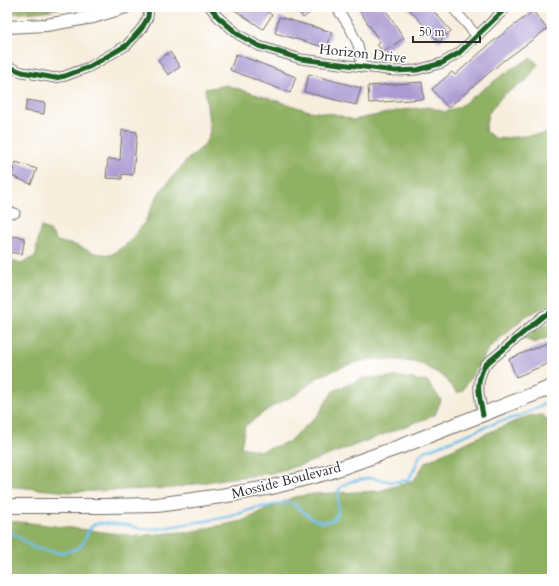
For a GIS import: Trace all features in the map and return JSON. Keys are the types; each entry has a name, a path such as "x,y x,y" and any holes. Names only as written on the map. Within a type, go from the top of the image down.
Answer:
{"main road":[{"path":"7,27 46,25 93,17 126,7"},
{"name":"Mosside Boulevard","path":"7,506 157,505 272,487 329,472 402,446 552,388"}],"street":[{"path":"7,66 22,72 55,78 89,67 127,45 142,28 148,17 149,7"},
{"name":"Horizon Drive","path":"210,7 218,17 239,35 259,46 301,59 395,70 417,70 442,63 459,53 507,7"},
{"path":"336,7 350,28 358,45 362,67"},
{"path":"452,7 477,36"},
{"path":"483,414 478,387 481,373 485,364 543,316 552,312"}],"green space":[{"path":"7,7 66,7 46,11 7,14"},
{"path":"531,58 538,64 526,81 503,95 488,114 485,131 496,139 552,133 552,303 526,316 490,347 462,391 457,393 443,376 420,363 399,360 372,359 347,365 318,377 297,394 271,407 245,426 241,447 261,451 288,442 318,415 333,391 364,378 401,377 428,382 441,400 435,415 305,464 267,474 223,479 173,488 69,492 7,487 7,259 21,264 36,256 38,237 41,227 49,230 57,241 78,246 94,253 111,255 128,243 145,222 159,193 188,159 205,145 210,131 205,89 226,85 309,111 334,114 354,120 402,110 429,107 445,112 459,107 511,69"},
{"path":"552,321 552,336 534,343 523,338"},
{"path":"543,415 552,425 552,579 7,579 7,521 136,536 194,531 242,521 294,497 314,494 379,491 414,480 425,463 439,455 528,416"}],"building":[{"path":"230,7 260,7 272,15 263,29"},
{"path":"295,7 318,7 303,18"},
{"path":"357,7 384,7 404,38 383,52 377,44 380,42"},
{"path":"407,7 430,7 451,31 439,42"},
{"path":"533,11 547,29 504,60 448,108 432,89 452,72 455,75 491,43"},
{"path":"279,17 332,32 327,48 275,33"},
{"path":"170,52 180,67 168,75 158,60"},
{"path":"236,54 296,77 290,93 230,70"},
{"path":"309,74 361,88 356,105 304,92"},
{"path":"422,82 424,99 369,103 368,86"},
{"path":"27,100 45,103 44,114 25,111"},
{"path":"122,130 137,132 133,175 122,174 122,179 106,178 108,159 120,160"},
{"path":"16,162 37,169 31,184 11,176"},
{"path":"7,235 25,238 22,254 7,252"},
{"path":"552,341 552,362 516,377 509,359"}],"waterway":[{"path":"7,529 34,548 61,553 79,548 93,525 100,523 128,525 141,529 157,529 228,517 256,508 287,502 294,504 313,519 322,522 330,521 334,519 338,512 338,491 342,486 349,482 370,478 393,482 408,480 423,452 498,422 520,416 552,401"}],"cycle path":[{"path":"7,66 22,72 55,78 89,67 127,45 142,28 148,17 149,7"},
{"path":"210,7 218,17 239,35 259,46 301,59 395,71 417,70 442,63 459,53 507,7"},
{"path":"483,415 479,395 479,384 485,365 543,316 552,312"}]}
